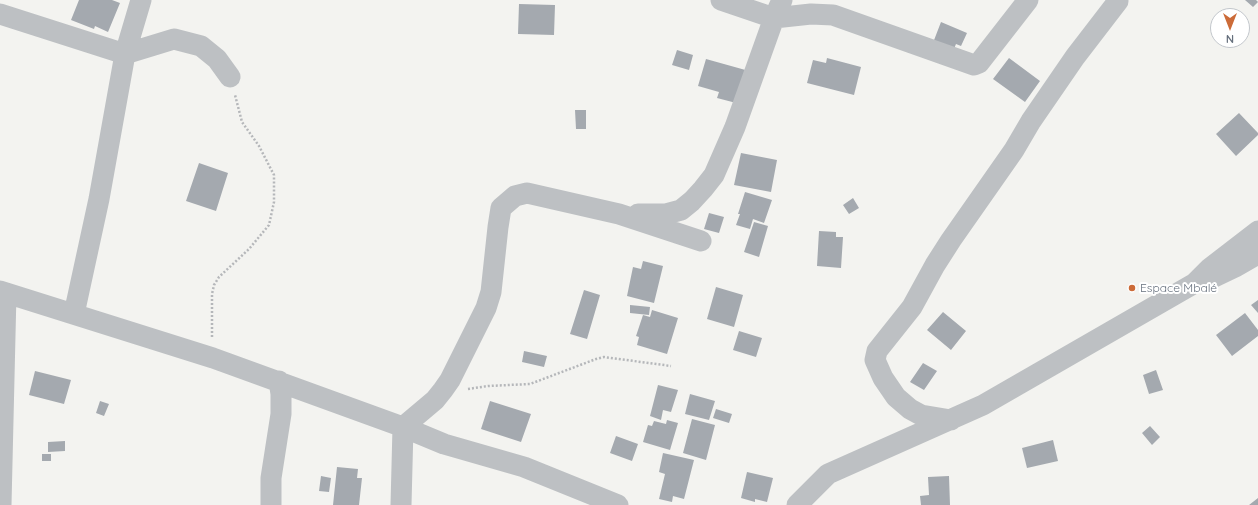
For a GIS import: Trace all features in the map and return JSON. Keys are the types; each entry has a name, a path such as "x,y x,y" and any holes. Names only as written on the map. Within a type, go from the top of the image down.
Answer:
{"street":[{"path":"74,314 99,199 125,54 141,0"},
{"path":"722,0 811,14 833,15 974,65 979,63 1028,0"},
{"path":"951,420 921,415 910,409 896,397 883,378 875,360 877,351 912,307 935,265 1010,156 1031,121 1075,57 1118,1"},
{"path":"620,214 666,214 681,210 703,190 714,175 735,127 778,9"},
{"path":"0,14 125,54 174,39 201,46 217,59 230,77"},
{"path":"401,505 403,427 435,400 450,380 486,308 491,292 493,265 501,208 515,196 527,193 620,214 701,241"},
{"path":"1195,283 1210,268 1258,232"},
{"path":"797,505 828,474 983,405 1195,283 1222,274 1258,254"},
{"path":"1,505 3,292 213,358 403,427 444,444 524,467 618,505"},
{"path":"271,505 271,478 281,414 281,394 278,381"}],"path":[{"path":"213,358 211,310 214,285 219,277 249,249 269,225 274,202 274,175 259,146 242,122 230,77"},
{"path":"464,391 470,388 488,386 530,384 604,357 671,366"}],"building":[{"path":"79,0 112,0 120,3 108,32 95,26 94,29 71,20"},
{"path":"1245,0 1256,0 1258,2 1253,7"},
{"path":"519,4 555,5 554,35 518,34"},
{"path":"941,22 967,33 961,46 956,44 951,56 931,48"},
{"path":"677,50 693,55 689,70 672,65"},
{"path":"827,58 861,67 854,95 807,83 813,60 826,63"},
{"path":"1009,58 1040,81 1025,102 993,79"},
{"path":"706,59 749,71 740,104 717,98 719,92 698,86"},
{"path":"575,110 586,110 586,129 576,129"},
{"path":"1239,113 1258,133 1258,135 1236,156 1216,134"},
{"path":"741,153 777,160 771,192 734,185"},
{"path":"199,163 228,173 216,211 186,201"},
{"path":"745,192 772,200 764,223 753,219 750,229 736,225"},
{"path":"853,198 859,208 849,214 843,205"},
{"path":"709,213 724,217 719,233 704,229"},
{"path":"754,222 768,226 759,257 744,252"},
{"path":"819,231 836,232 836,237 843,237 841,268 817,266"},
{"path":"643,261 663,266 654,303 627,296 633,267 641,269"},
{"path":"716,287 743,295 734,327 707,319"},
{"path":"584,290 600,295 587,339 570,334"},
{"path":"1258,300 1258,313 1251,305"},
{"path":"630,305 650,307 649,315 630,313"},
{"path":"652,310 678,318 667,354 637,345 639,337 636,336 643,315 650,317"},
{"path":"943,312 966,331 951,350 927,330"},
{"path":"1245,313 1258,330 1258,336 1232,356 1216,335"},
{"path":"739,331 762,338 756,357 733,350"},
{"path":"524,351 547,356 544,367 522,362"},
{"path":"923,363 937,371 924,390 910,382"},
{"path":"1156,370 1163,390 1149,394 1143,375"},
{"path":"35,371 71,380 64,404 29,395"},
{"path":"658,385 678,390 671,412 663,410 661,420 650,416"},
{"path":"690,394 715,401 709,420 685,414"},
{"path":"100,401 109,404 104,416 96,413"},
{"path":"490,401 531,414 521,442 481,429"},
{"path":"716,409 732,414 729,423 713,418"},
{"path":"692,419 715,425 706,460 683,453"},
{"path":"667,420 678,423 670,450 643,442 648,425 652,426 654,421 666,424"},
{"path":"1150,426 1160,437 1152,445 1142,433"},
{"path":"616,436 638,444 632,461 610,453"},
{"path":"1053,440 1058,461 1027,468 1022,448"},
{"path":"65,441 65,451 48,452 48,442"},
{"path":"663,453 694,460 684,499 673,496 672,502 659,499 665,474 659,472"},
{"path":"42,454 51,454 51,461 42,461"},
{"path":"337,467 358,469 357,478 362,478 359,505 333,505"},
{"path":"747,472 773,478 767,502 755,499 755,502 741,498"},
{"path":"321,476 331,478 329,492 319,491"},
{"path":"949,476 950,505 921,505 920,496 929,495 928,477"},
{"path":"1258,498 1258,505 1249,505"}],"place":[{"name":"Espace Mbalé","path":"1132,288"}]}
